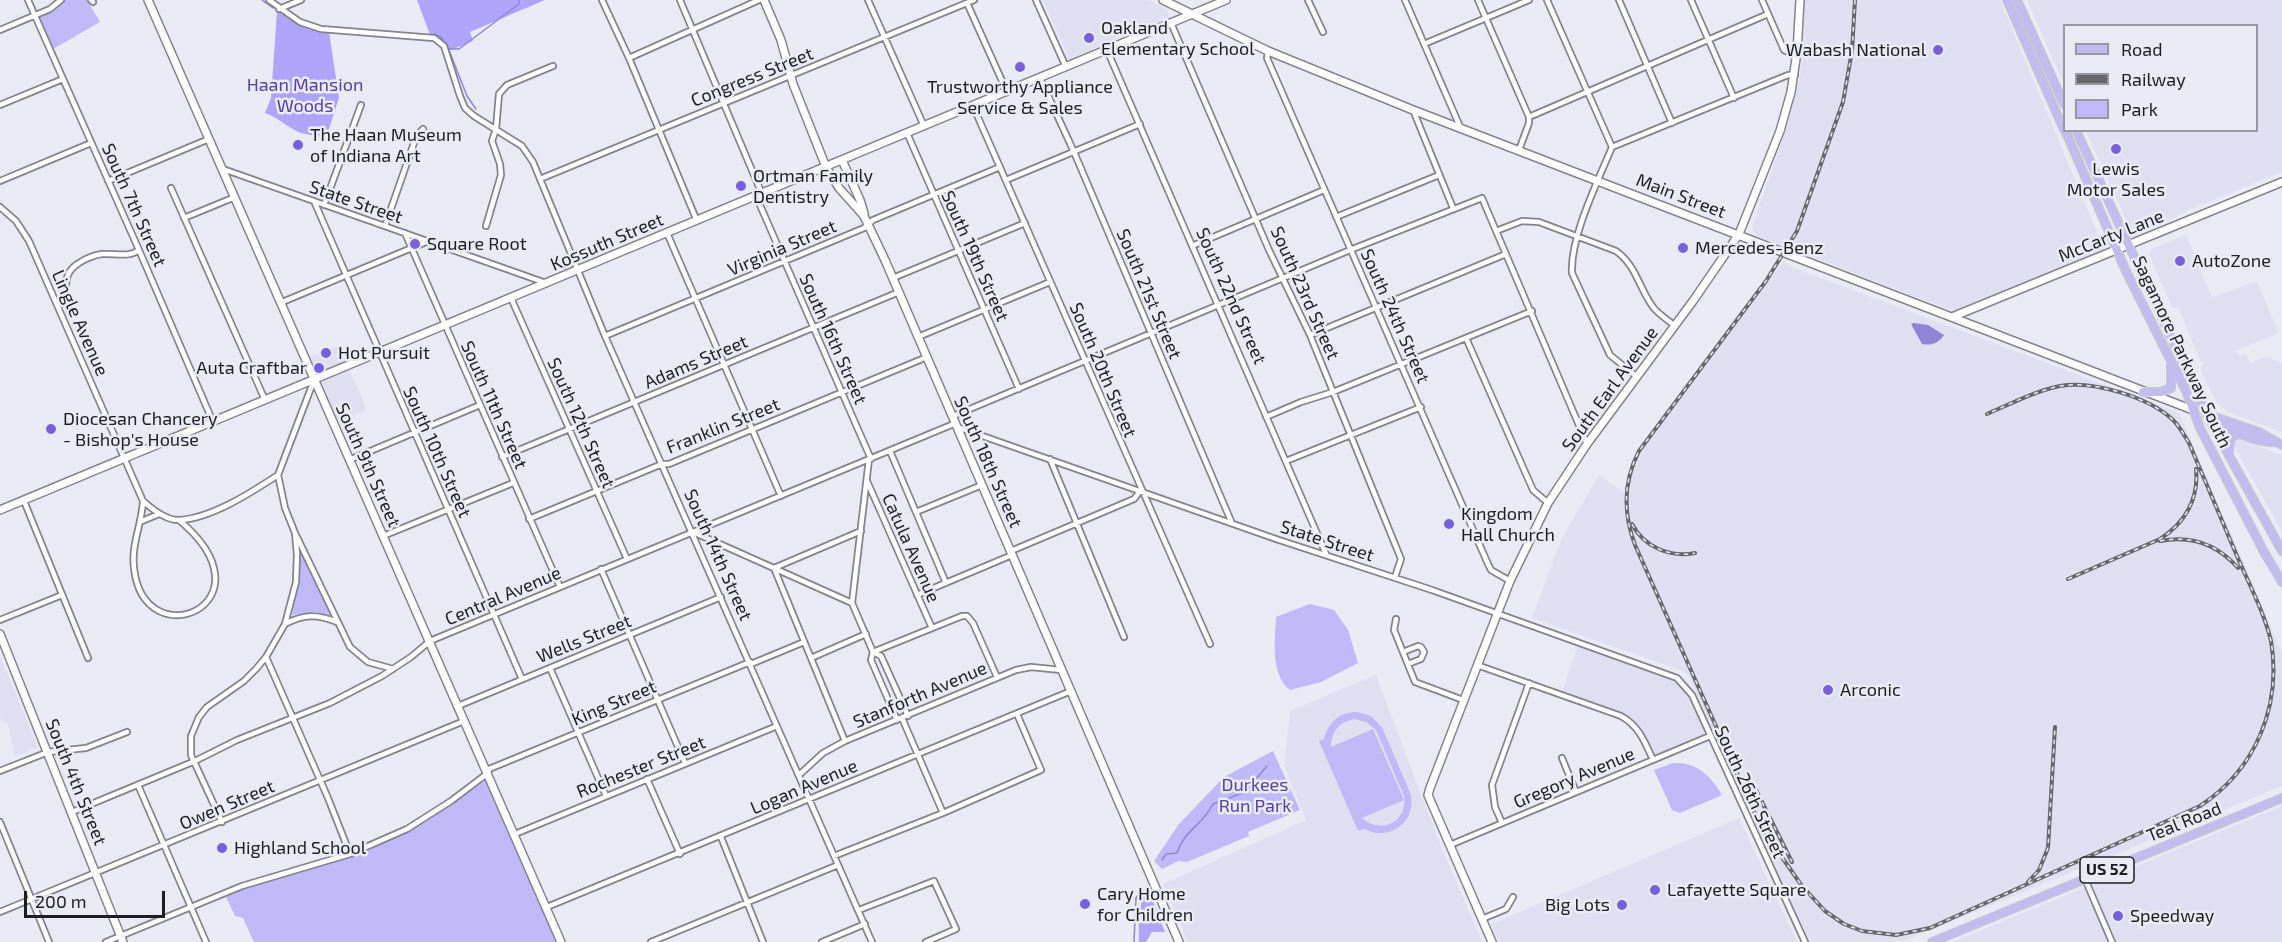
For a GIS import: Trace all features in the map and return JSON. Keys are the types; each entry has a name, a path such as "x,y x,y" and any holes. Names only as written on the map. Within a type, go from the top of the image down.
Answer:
{"main road":[{"name":"Sagamore Parkway South","path":"2007,0 2063,126"},
{"path":"2016,0 2063,102"},
{"name":"Sagamore Parkway South","path":"2066,132 2117,250 2200,428 2282,582"},
{"name":"Sagamore Parkway South","path":"2077,132 2206,414 2282,551"},
{"path":"2143,392 2161,392 2171,388 2171,364"},
{"path":"2193,410 2259,432 2279,444"},
{"path":"2206,414 2226,428 2266,442 2279,444"},
{"path":"2231,459 2230,440 2235,435 2244,434"},
{"name":"Teal Road","path":"1932,942 2282,798"}],"street":[{"name":"South 7th Street","path":"28,0 213,422"},
{"path":"0,30 59,4 61,0"},
{"name":"South 9th Street","path":"148,0 488,771 561,942"},
{"path":"269,0 279,9 301,0"},
{"path":"602,0 629,58 697,221"},
{"name":"South 16th Street","path":"680,0 724,103 784,261 870,459"},
{"path":"629,58 761,0"},
{"name":"South 18th Street","path":"761,0 781,40 791,76 826,167 839,188 869,225 1179,942"},
{"path":"868,0 924,126"},
{"name":"Congress Street","path":"540,179 974,0"},
{"path":"1036,0 1066,67"},
{"name":"Main Street","path":"1163,0 1268,51 1413,110 2193,410"},
{"name":"Kossuth Street","path":"0,510 1226,0"},
{"path":"1308,0 1323,32"},
{"path":"1405,0 1461,129"},
{"path":"1478,0 1528,117 1529,123 1519,150"},
{"path":"1424,44 1529,0"},
{"path":"1547,0 1612,147"},
{"path":"1618,0 1672,123"},
{"path":"1691,0 1734,98"},
{"path":"1762,0 1784,50 1797,56"},
{"name":"South Earl Avenue","path":"1450,845 1428,795 1510,581 1548,503 1587,444 1675,326 1739,234 1780,131 1795,75 1800,0"},
{"path":"967,1 1007,92"},
{"name":"South 14th Street","path":"279,9 300,22 321,28 434,38 440,41 444,46 459,96 465,108 522,146 533,162 605,336 872,942"},
{"path":"1528,117 1768,15"},
{"name":"South 23rd Street","path":"1171,23 1310,335 1401,558 1395,577"},
{"name":"South 22nd Street","path":"1107,50 1326,555"},
{"name":"South 24th Street","path":"1268,51 1268,58 1324,190 1488,564 1491,570 1510,581"},
{"path":"486,226 501,174 492,141 496,129 499,94 507,85 554,66"},
{"path":"1637,377 1610,355 1572,273 1572,260 1578,236 1612,147 1788,75 1795,75"},
{"name":"South 21st Street","path":"1040,78 1074,152 1232,522"},
{"path":"0,105 63,79"},
{"path":"324,205 361,105"},
{"name":"South 20th Street","path":"973,106 1140,490 1210,644"},
{"path":"1413,110 1454,208"},
{"path":"1006,180 1140,124"},
{"path":"385,226 416,137 423,129"},
{"name":"South 19th Street","path":"907,133 1019,389"},
{"path":"108,181 209,138"},
{"path":"0,181 91,143"},
{"path":"842,160 860,200 864,216"},
{"name":"Virginia Street","path":"605,336 864,228 873,219 1000,167"},
{"name":"State Street","path":"223,170 547,283"},
{"path":"1336,217 1439,175"},
{"name":"McCarty Lane","path":"1952,317 2282,182"},
{"path":"171,188 265,401"},
{"path":"1192,246 1324,190"},
{"path":"184,218 234,197"},
{"name":"Central Avenue","path":"72,812 195,761 237,740 330,703 393,669 430,641 890,451 955,422 1019,389 1350,250 1482,198 1496,231"},
{"name":"South 10th Street","path":"314,201 522,679"},
{"name":"Lingle Avenue","path":"0,207 16,221 29,241 143,501"},
{"path":"1587,444 1496,231 1530,220 1578,236 1623,256 1637,274 1655,310 1675,326"},
{"path":"893,278 1025,223"},
{"name":"South 11th Street","path":"405,233 560,587"},
{"path":"666,233 781,496"},
{"path":"280,303 426,242"},
{"path":"58,307 64,303 67,276 78,263 100,254 132,255 139,250"},
{"path":"1310,335 1506,254"},
{"path":"918,338 1050,282"},
{"name":"Adams Street","path":"502,457 899,292"},
{"name":"South 12th Street","path":"511,298 627,559"},
{"path":"1266,417 1532,311"},
{"path":"1466,338 1533,490 1548,503"},
{"name":"Franklin Street","path":"529,519 662,464 669,464 927,357"},
{"path":"314,380 278,475 282,500 295,533 350,647 368,662 393,669"},
{"path":"349,460 480,405"},
{"path":"1286,461 1421,407"},
{"name":"State Street","path":"955,422 1050,459 1276,539 1395,577 1671,675 1685,687"},
{"path":"890,451 946,583"},
{"path":"870,459 852,603 873,652 871,660 902,718 943,813"},
{"path":"1050,459 1124,637"},
{"path":"179,520 218,509 250,493 278,475"},
{"name":"Catula Avenue","path":"867,481 932,628 962,616 971,618 998,677"},
{"path":"383,536 513,483"},
{"path":"916,512 982,485"},
{"path":"917,595 1137,498 1140,490"},
{"path":"24,501 88,658"},
{"path":"143,501 159,514 179,520 202,541 212,559 216,576 211,597 204,605 182,615 170,616 153,608 139,590 133,567 133,555 137,531 142,521 143,501"},
{"path":"142,521 159,514"},
{"path":"774,568 861,531"},
{"path":"693,532 852,603"},
{"path":"222,822 191,755 191,736 199,717 212,702 244,681 266,657 285,624 296,582 295,533"},
{"path":"774,568 845,741"},
{"path":"601,569 686,763"},
{"path":"0,620 62,595"},
{"name":"Wells Street","path":"458,706 721,597"},
{"path":"285,624 310,615 325,617 337,623"},
{"path":"1396,619 1394,630 1415,682 1463,700"},
{"path":"873,652 932,628"},
{"name":"South 4th Street","path":"0,634 122,939"},
{"path":"811,658 866,634"},
{"name":"King Street","path":"106,942 122,939 242,886 350,854 407,829 450,801 488,771 658,699 804,642"},
{"path":"1403,652 1418,646 1424,652 1421,659 1408,664"},
{"path":"873,652 881,656 902,718"},
{"path":"266,657 294,718 350,854"},
{"path":"1477,665 1628,719 1640,733 1653,760"},
{"name":"Stanforth Avenue","path":"799,775 823,753 845,741 998,677 1030,667 1062,670"},
{"path":"550,668 606,796"},
{"path":"1502,823 1495,807 1492,786 1529,683"},
{"name":"South 26th Street","path":"1685,687 1692,695 1805,942"},
{"name":"Logan Avenue","path":"547,907 1072,691"},
{"path":"834,856 943,813 1041,770 1017,714"},
{"name":"Owen Street","path":"0,912 464,721"},
{"name":"Rochester Street","path":"515,834 777,726"},
{"path":"0,771 48,752 86,748 127,732"},
{"name":"Gregory Avenue","path":"1450,845 1710,736"},
{"path":"1562,758 1576,792"},
{"path":"647,779 680,854"},
{"path":"138,785 206,942"},
{"path":"0,822 49,942"},
{"path":"721,837 763,942"},
{"path":"1450,845 1491,942"},
{"path":"651,942 838,865"},
{"path":"2085,879 2112,942"},
{"path":"858,910 934,881 956,929 926,942"},
{"path":"1482,919 1506,909 1513,897"},
{"path":"822,942 864,924"},
{"path":"667,936 670,942"}],"shaded area":[{"name":"Oakland Elementary School","path":"1043,0 1149,0 1167,10 1169,17 1069,59"},
{"path":"1804,0 2000,0 2104,249 1956,312 1756,235 1752,227 1789,121 1800,77 1803,55"},
{"path":"2027,0 2282,0 2282,172 2187,211 2134,237 2086,132 2258,132 2258,24 2063,24 2063,82"},
{"path":"2186,235 2212,297 2257,281 2278,332 2231,353 2237,352 2240,356 2246,353 2250,363 2266,356 2282,363 2282,432 2230,413 2217,403 2206,382 2201,366 2206,363 2201,362 2179,309 2172,307 2149,254 2153,248"},
{"path":"1783,262 2179,413 2282,653 2282,786 1901,942 1810,942 1688,675 1683,671 1532,618 1562,538 1599,475 1630,497 1631,475 1645,447"},
{"path":"1911,324 1928,325 1944,335 1934,343 1922,344"},
{"path":"339,345 367,410 333,423 305,359"},
{"path":"2237,439 2282,455 2282,532 2234,446"},
{"path":"1579,643 1671,675 1692,695 1710,736 1653,760 1640,733 1627,719 1561,695"},
{"path":"0,656 38,747 15,757 8,725 0,718"},
{"path":"1376,675 1436,834 1482,942 1188,942 1163,884 1306,820 1284,766 1290,711"},
{"path":"2282,806 2282,942 1952,942"},
{"path":"1739,818 1797,942 1499,942 1491,924"}],"green space":[{"path":"64,0 87,0 100,22 53,49 39,15 58,7"},
{"path":"417,0 545,0 470,32 473,41 448,51 441,39 431,36"},
{"name":"Haan Mansion Woods","path":"277,11 300,24 329,32 339,98 326,138 301,133 265,113 271,98"},
{"path":"300,549 330,615 313,612 292,615 298,583"},
{"path":"1310,604 1334,610 1348,630 1358,663 1321,682 1290,690 1279,675 1275,656 1276,617"},
{"path":"1357,712 1371,716 1382,727 1411,795 1409,814 1399,827 1391,831 1383,833 1364,829 1358,831 1319,741 1324,739 1332,723 1345,714","holes":["1354,719 1366,722 1376,730 1404,796 1404,800 1373,729 1331,747 1334,732 1344,722","1404,800 1402,813 1392,823 1377,825 1362,818"]},
{"name":"Durkees Run Park","path":"1273,751 1300,810 1248,832 1249,836 1187,862 1178,861 1162,869 1154,861 1179,824 1224,777"},
{"path":"1673,763 1696,767 1713,781 1722,795 1680,813 1672,810 1654,770"},
{"path":"486,780 556,942 254,942 243,918 235,916 225,895 341,859 393,839 421,824"},
{"path":"1148,889 1165,932 1152,932 1146,942 1139,942 1140,907"}],"waterway":[{"path":"262,0 273,8"},
{"path":"434,34 441,37 449,49 459,49 519,4 519,0"},
{"path":"279,11 294,21"},
{"path":"449,50 467,96 476,109"},
{"path":"1162,860 1166,854 1177,853 1184,839 1204,818 1213,804 1245,792 1267,766"},
{"path":"1134,942 1136,898 1142,888"}],"railway":[{"path":"1855,0 1852,51 1843,102 1797,231 1766,281 1639,451 1630,474 1627,509 1635,545 1765,833 1802,886 1825,911 1844,924 1862,931 1896,935 1930,928 2200,806 2236,774 2250,755 2268,713 2273,666 2268,630 2189,443 2173,420 2150,404 2120,392 2073,385 2041,391 1987,414"},
{"path":"2068,579 2169,533 2183,518 2193,500 2196,469"},
{"path":"1632,524 1643,539 1659,549 1676,554 1695,553"},
{"path":"2160,541 2182,539 2203,543 2221,553 2238,568"},
{"path":"2028,882 2039,870 2048,848 2055,727"},
{"path":"1754,786 1792,862"}],"place":[{"name":"Oakland Elementary School","path":"1089,38"},
{"name":"Wabash National","path":"1938,50"},
{"name":"Trustworthy Appliance Service & Sales","path":"1020,67"},
{"name":"The Haan Museum of Indiana Art","path":"298,145"},
{"name":"Lewis Motor Sales","path":"2116,149"},
{"name":"Ortman Family Dentistry","path":"741,186"},
{"name":"Square Root","path":"415,244"},
{"name":"Mercedes-Benz","path":"1683,248"},
{"name":"AutoZone","path":"2180,261"},
{"name":"Hot Pursuit","path":"326,353"},
{"name":"Auta Craftbar","path":"319,368"},
{"name":"Diocesan Chancery - Bishop's House","path":"51,429"},
{"name":"Kingdom Hall Church","path":"1449,524"},
{"name":"Arconic","path":"1828,690"},
{"name":"Highland School","path":"222,848"},
{"name":"Lafayette Square","path":"1655,890"},
{"name":"Cary Home for Children","path":"1085,904"},
{"name":"Big Lots","path":"1622,905"},
{"name":"Speedway","path":"2118,916"}]}
